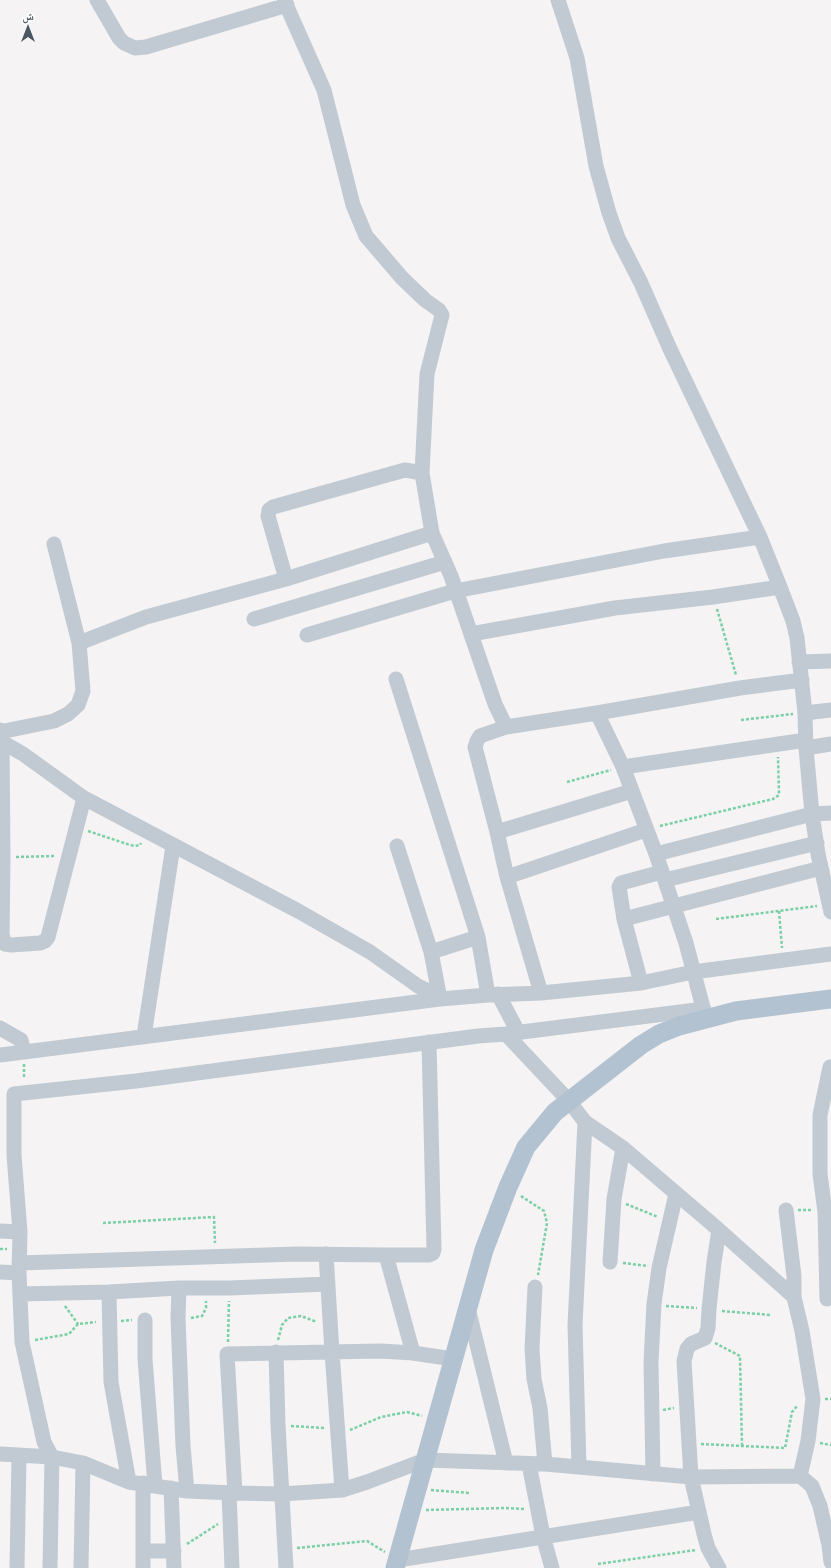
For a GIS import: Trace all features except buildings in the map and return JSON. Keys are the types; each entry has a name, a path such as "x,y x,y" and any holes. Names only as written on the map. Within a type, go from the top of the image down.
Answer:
{"main road":[{"path":"396,1564 484,1250 508,1187 526,1147 554,1112 640,1045 659,1034 705,1014 831,999"}],"street":[{"path":"97,0 119,38 124,43 135,48 146,47 286,3 324,90 353,206 366,236 402,278 425,300 439,310 442,315 427,374 422,473 432,534 451,576 495,704 506,727"},
{"path":"558,0 577,58 596,166 609,213 618,238 641,283 670,349 760,537 793,621 797,638 802,680 812,814 830,908"},
{"path":"286,579 268,516 269,510 273,507 405,470 422,473"},
{"path":"79,643 146,617 286,579 432,534"},
{"path":"307,635 455,591 664,552 760,537"},
{"path":"1,736 54,721 68,714 78,704 83,690 79,643 54,544"},
{"path":"254,619 444,562"},
{"path":"471,634 615,608 713,597 780,587"},
{"path":"799,662 831,660"},
{"path":"396,679 478,937 493,994 512,1033 585,1122 623,1148 719,1230 794,1298"},
{"path":"541,993 507,876 498,832 475,747 476,741 480,736 506,727 740,688 802,680"},
{"path":"805,713 831,710"},
{"path":"50,1568 52,1457 44,1442 22,1342 19,1268 20,1232 14,1155 13,1094 136,1081 478,1036 705,1014 686,943 656,854 623,767 597,713"},
{"path":"1,736 23,754 84,798 300,912 370,952 418,986 440,996"},
{"path":"1,736 3,858 2,935 5,944 40,943 45,941 48,937 78,828 84,798"},
{"path":"623,767 777,745 831,744"},
{"path":"498,832 632,791"},
{"path":"656,854 812,814 831,813"},
{"path":"507,876 646,830"},
{"path":"641,983 624,919 619,892 621,883 663,876 817,843"},
{"path":"144,1036 173,846"},
{"path":"397,846 431,952 440,996"},
{"path":"624,919 822,868"},
{"path":"431,952 478,937"},
{"path":"0,1055 440,996 541,993 641,983 693,972 831,954"},
{"path":"0,1028 21,1040 24,1052"},
{"path":"0,1272 19,1268 297,1254 429,1255 433,1253 429,1042"},
{"path":"827,1298 828,1262 820,1174 820,1115 830,1067"},
{"path":"579,1467 576,1325 585,1122"},
{"path":"610,1262 614,1199 623,1148"},
{"path":"653,1474 651,1362 654,1304 676,1194"},
{"path":"786,1210 794,1276 794,1298 802,1331 813,1399 808,1441 800,1476"},
{"path":"719,1230 714,1262 708,1328 705,1338 691,1344 685,1353 686,1405 690,1443 691,1477 708,1548 719,1568"},
{"path":"0,1232 20,1232"},
{"path":"326,1254 342,1490"},
{"path":"386,1255 413,1353"},
{"path":"20,1294 328,1284"},
{"path":"535,1287 532,1349 534,1379 540,1408 545,1464"},
{"path":"179,1288 178,1318 183,1446 187,1491"},
{"path":"109,1292 112,1382 142,1483"},
{"path":"468,1308 506,1463"},
{"path":"144,1568 142,1483 145,1320"},
{"path":"232,1568 229,1518 232,1493 227,1354 381,1351 413,1353 453,1359"},
{"path":"276,1352 281,1494 286,1568"},
{"path":"0,1454 52,1457 83,1463 142,1483 187,1491 232,1493 281,1494 342,1490 425,1460 545,1464 691,1477 800,1476 812,1486 820,1506 829,1545 831,1562"},
{"path":"17,1568 19,1455"},
{"path":"81,1568 83,1463"},
{"path":"529,1464 543,1536 552,1568"},
{"path":"171,1488 174,1568"},
{"path":"396,1564 543,1536 699,1512"},
{"path":"143,1550 174,1551"}],"path":[{"path":"713,597 740,688"},
{"path":"741,720 805,713"},
{"path":"646,830 772,799 779,795 777,745"},
{"path":"567,782 623,767"},
{"path":"78,828 135,846 140,845 148,832"},
{"path":"3,858 70,856"},
{"path":"716,919 779,911 830,908"},
{"path":"779,911 783,960"},
{"path":"13,1094 24,1052"},
{"path":"508,1187 544,1212 548,1223 535,1287"},
{"path":"614,1199 670,1222"},
{"path":"786,1210 812,1210 824,1212"},
{"path":"103,1223 214,1217 215,1258"},
{"path":"610,1262 660,1268"},
{"path":"227,1354 230,1288"},
{"path":"178,1318 198,1318 202,1316 206,1308 207,1289"},
{"path":"654,1304 771,1315"},
{"path":"64,1306 78,1324"},
{"path":"276,1352 282,1325 288,1318 301,1316 331,1327"},
{"path":"22,1342 69,1334 78,1324 109,1321"},
{"path":"705,1338 740,1356 742,1446"},
{"path":"690,1443 785,1448 792,1412 805,1397 813,1399"},
{"path":"651,1412 686,1405"},
{"path":"381,1417 407,1412 436,1420"},
{"path":"417,1489 469,1493"},
{"path":"411,1510 528,1509 539,1517"},
{"path":"174,1551 229,1518"},
{"path":"285,1549 367,1541 396,1564"},
{"path":"598,1564 708,1548"}]}
